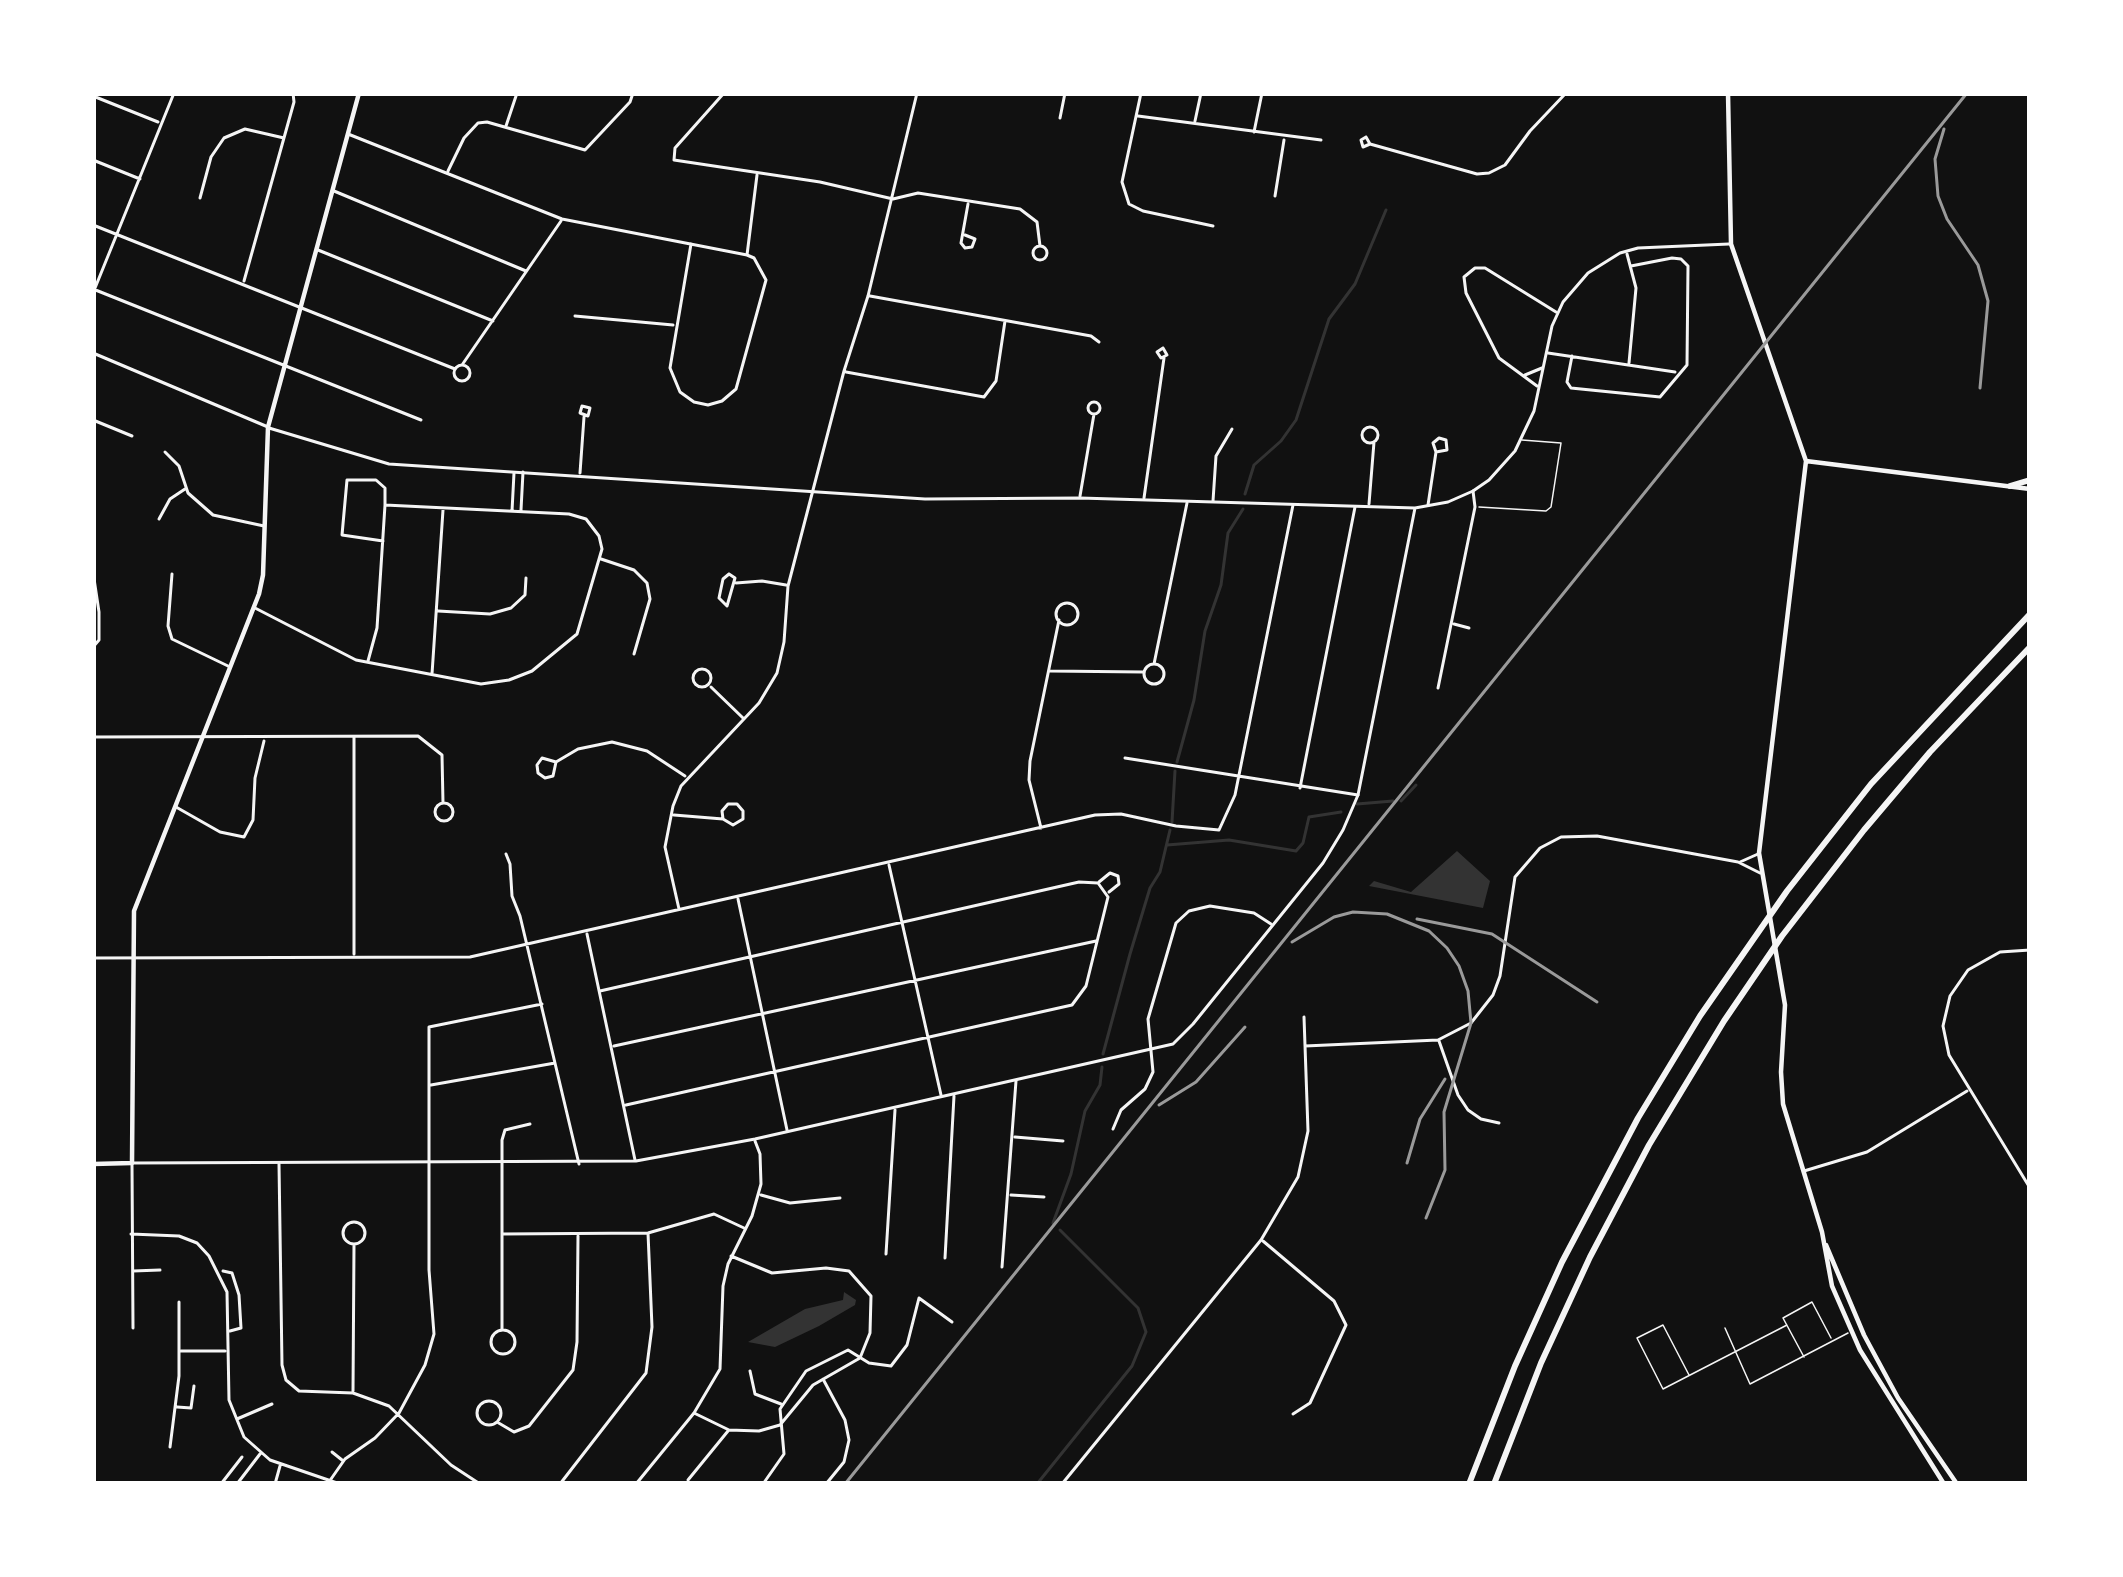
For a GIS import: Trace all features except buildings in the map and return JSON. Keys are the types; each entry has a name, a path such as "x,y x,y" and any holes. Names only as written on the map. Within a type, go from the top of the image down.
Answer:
{"highway":[{"path":"2010,486 2030,485"},
{"path":"1469,1484 1562,1262 1638,1118 1700,1016 1786,891 1858,800 2030,614"},
{"path":"1494,1484 1541,1363 1590,1256 1706,1048 1838,862 1910,774 2030,651"}],"main road":[{"path":"93,1164 132,1163 132,958 138,898 254,607 263,574 268,427 359,93"},
{"path":"1728,93 1731,244 1806,461 1760,853 1786,1005 1781,1089 1824,1240 1876,1358 1919,1431 1958,1484"},
{"path":"1806,461 2010,486"},
{"path":"1824,1240 1832,1286 1852,1331 1911,1436 1945,1484"}],"street":[{"path":"174,93 94,291 421,420"},
{"path":"243,283 294,102 292,93"},
{"path":"505,128 517,93"},
{"path":"448,173 470,129 488,122 585,150 631,102 633,93"},
{"path":"724,93 675,148 674,160 893,199 918,193 1027,212 1040,227 1040,246"},
{"path":"679,912 664,847 670,814 687,778 745,719 777,673 788,586 868,296 917,93"},
{"path":"1060,118 1065,93"},
{"path":"1141,93 1122,182 1129,204 1213,226"},
{"path":"1195,124 1201,93"},
{"path":"1254,132 1262,93"},
{"path":"1370,144 1461,170 1489,173 1505,165 1566,93"},
{"path":"93,97 162,124"},
{"path":"1136,116 1321,140"},
{"path":"200,198 211,157 224,138 245,129 284,138"},
{"path":"348,134 562,219 691,244 746,255 759,264 766,280 736,389 708,405 694,402 675,386 670,368 691,244"},
{"path":"1275,196 1285,138"},
{"path":"93,160 140,179"},
{"path":"746,255 757,173"},
{"path":"333,190 526,271"},
{"path":"965,235 968,202"},
{"path":"455,369 562,219"},
{"path":"93,225 455,369"},
{"path":"93,353 278,433 389,464 926,499 1080,498 1415,508 1473,491 1489,480 1522,440 1534,411 1557,313 1588,273 1626,251 1654,245 1731,244"},
{"path":"316,250 493,321"},
{"path":"1626,251 1636,307 1629,364"},
{"path":"1572,356 1567,386 1571,388 1660,398 1688,365 1688,266 1672,258 1631,266"},
{"path":"1538,386 1499,358 1466,293 1464,277 1474,268 1485,268 1557,313"},
{"path":"868,296 1090,336 1100,342"},
{"path":"575,316 675,325"},
{"path":"844,371 984,398 994,388 1006,321"},
{"path":"1546,353 1679,372"},
{"path":"1144,500 1164,358"},
{"path":"455,369 457,379 466,380 470,371 462,365"},
{"path":"1523,375 1542,368"},
{"path":"1080,498 1094,414"},
{"path":"580,475 584,417"},
{"path":"93,420 132,436"},
{"path":"1213,502 1216,456 1232,429"},
{"path":"1368,506 1374,442"},
{"path":"164,452 179,466 187,488 213,515 266,526"},
{"path":"1428,505 1436,452"},
{"path":"512,511 514,471"},
{"path":"520,512 523,472"},
{"path":"368,662 377,628 383,542 385,505 382,482 347,481 342,535 383,542"},
{"path":"159,519 170,499 187,488"},
{"path":"1438,688 1475,507 1473,491"},
{"path":"1050,671 1143,672 1154,664 1187,501"},
{"path":"93,958 470,957 1108,814 1215,831 1226,823 1238,778 1293,503"},
{"path":"254,607 368,662 481,684 532,670 577,634 599,559 599,536 586,519 385,505"},
{"path":"1300,788 1355,505"},
{"path":"431,676 443,508"},
{"path":"133,1328 132,1163 636,1161 1152,1051 1182,1037 1323,863 1343,830 1358,795 1415,508"},
{"path":"599,559 634,570 647,584 650,599 634,653"},
{"path":"93,572 99,612 98,640 93,647"},
{"path":"172,574 168,626 172,638 230,667"},
{"path":"732,575 734,583 730,603 724,606 719,598 724,576 732,575"},
{"path":"436,611 490,614 511,608 525,595 526,578"},
{"path":"734,583 788,586"},
{"path":"1040,828 1029,780 1030,761 1059,620"},
{"path":"1453,624 1469,628"},
{"path":"1143,672 1147,682 1160,682 1163,670 1154,664"},
{"path":"709,685 745,719"},
{"path":"93,737 408,736 428,740 442,754 443,803"},
{"path":"354,737 354,956"},
{"path":"175,806 241,839 254,820 254,778 264,739"},
{"path":"556,762 578,748 612,742 647,751 687,778"},
{"path":"1125,758 1358,795"},
{"path":"670,814 723,819"},
{"path":"1305,1046 1438,1040 1471,1023 1493,994 1515,877 1540,848 1561,837 1597,836 1738,862 1760,873"},
{"path":"1738,862 1760,853"},
{"path":"506,854 512,896 579,1164"},
{"path":"889,863 941,1097"},
{"path":"600,991 1078,882 1098,883 1110,873 1118,877 1119,884 1107,893"},
{"path":"626,1105 1076,1002 1086,986 1108,909 1107,893 1098,883"},
{"path":"738,897 788,1132"},
{"path":"1113,1129 1121,1110 1149,1084 1154,1067 1148,1019 1173,929 1182,916 1210,906 1254,913 1273,926"},
{"path":"586,931 636,1161"},
{"path":"614,1046 1098,940"},
{"path":"2030,950 2000,952 1978,962 1960,978 1948,1000 1943,1026 1946,1048 2030,1188"},
{"path":"331,1479 343,1461 399,1413 425,1365 434,1334 429,1270 429,1027 542,1004"},
{"path":"1062,1484 1262,1240 1298,1177 1308,1131 1304,1017"},
{"path":"1438,1040 1468,1110 1499,1123"},
{"path":"429,1085 555,1063"},
{"path":"1002,1267 1016,1079"},
{"path":"1802,1171 1867,1152 1969,1090"},
{"path":"945,1258 954,1094"},
{"path":"886,1254 895,1108"},
{"path":"502,1330 505,1130 530,1124"},
{"path":"1013,1136 1063,1141"},
{"path":"636,1484 694,1413 720,1369 723,1286 759,1194 760,1154 755,1139"},
{"path":"279,1162 283,1373 299,1391 376,1399 399,1413 451,1465 480,1484"},
{"path":"759,1194 790,1203 840,1198"},
{"path":"1009,1196 1044,1197"},
{"path":"502,1234 648,1233 707,1214 745,1228"},
{"path":"560,1484 646,1373 652,1327 648,1233"},
{"path":"131,1234 179,1236 197,1243 220,1272 227,1292 229,1400 244,1437 280,1465 340,1484"},
{"path":"497,1422 508,1430 522,1431 573,1370 578,1234"},
{"path":"1262,1240 1334,1300 1346,1325 1310,1403 1293,1414"},
{"path":"353,1393 354,1245"},
{"path":"694,1413 729,1430 759,1431 780,1425 807,1391 860,1358 870,1333 872,1296 858,1277 839,1268 772,1273 731,1256"},
{"path":"220,1272 230,1269 239,1295 241,1328 228,1331"},
{"path":"131,1271 160,1270"},
{"path":"763,1484 784,1454 782,1405 806,1371 845,1351 886,1367 895,1363 908,1345 919,1298 952,1322"},
{"path":"170,1447 179,1302"},
{"path":"179,1351 228,1351"},
{"path":"750,1371 755,1394 782,1405"},
{"path":"823,1379 848,1426 849,1440 844,1462 826,1484"},
{"path":"175,1407 191,1408 194,1387"},
{"path":"235,1420 272,1404"},
{"path":"688,1480 729,1430"},
{"path":"332,1452 343,1461"},
{"path":"237,1484 260,1454"},
{"path":"222,1484 242,1457"},
{"path":"275,1484 280,1465"}],"lane":[{"path":"1475,507 1546,511 1551,507 1561,443 1522,440"},
{"path":"1804,1357 1783,1318 1812,1302 1833,1341"},
{"path":"1689,1375 1663,1325 1637,1338 1663,1389 1787,1325"},
{"path":"1725,1328 1750,1384 1852,1331"}],"shaded area":[{"path":"1457,851 1490,881 1483,908 1369,886 1374,881 1411,892"},
{"path":"844,1292 856,1300 855,1305 819,1326 775,1347 748,1342 805,1309 843,1300"}],"waterway":[{"path":"1245,494 1254,465 1296,420 1329,319 1355,284 1386,210"},
{"path":"1177,762 1194,700 1205,631 1221,585 1228,533 1243,509"},
{"path":"1172,822 1175,771"},
{"path":"1401,801 1416,785"},
{"path":"1357,804 1393,801"},
{"path":"1167,845 1229,840 1296,851 1303,843 1309,817 1341,812"},
{"path":"1103,1054 1170,830"},
{"path":"1053,1223 1102,1067"},
{"path":"1037,1484 1132,1366 1146,1332 1138,1308 1060,1230"}],"railway":[{"path":"845,1484 1967,93"},
{"path":"1944,129 1935,159 1938,196 1947,219 1978,265 1988,301 1980,388"},
{"path":"1292,942 1334,917 1353,912 1387,914 1429,931 1459,966 1468,991 1471,1023 1444,1112 1445,1170 1426,1218"},
{"path":"1417,919 1492,934 1597,1002"},
{"path":"1159,1105 1196,1082 1245,1027"},
{"path":"1407,1163 1420,1119 1445,1079"}]}
